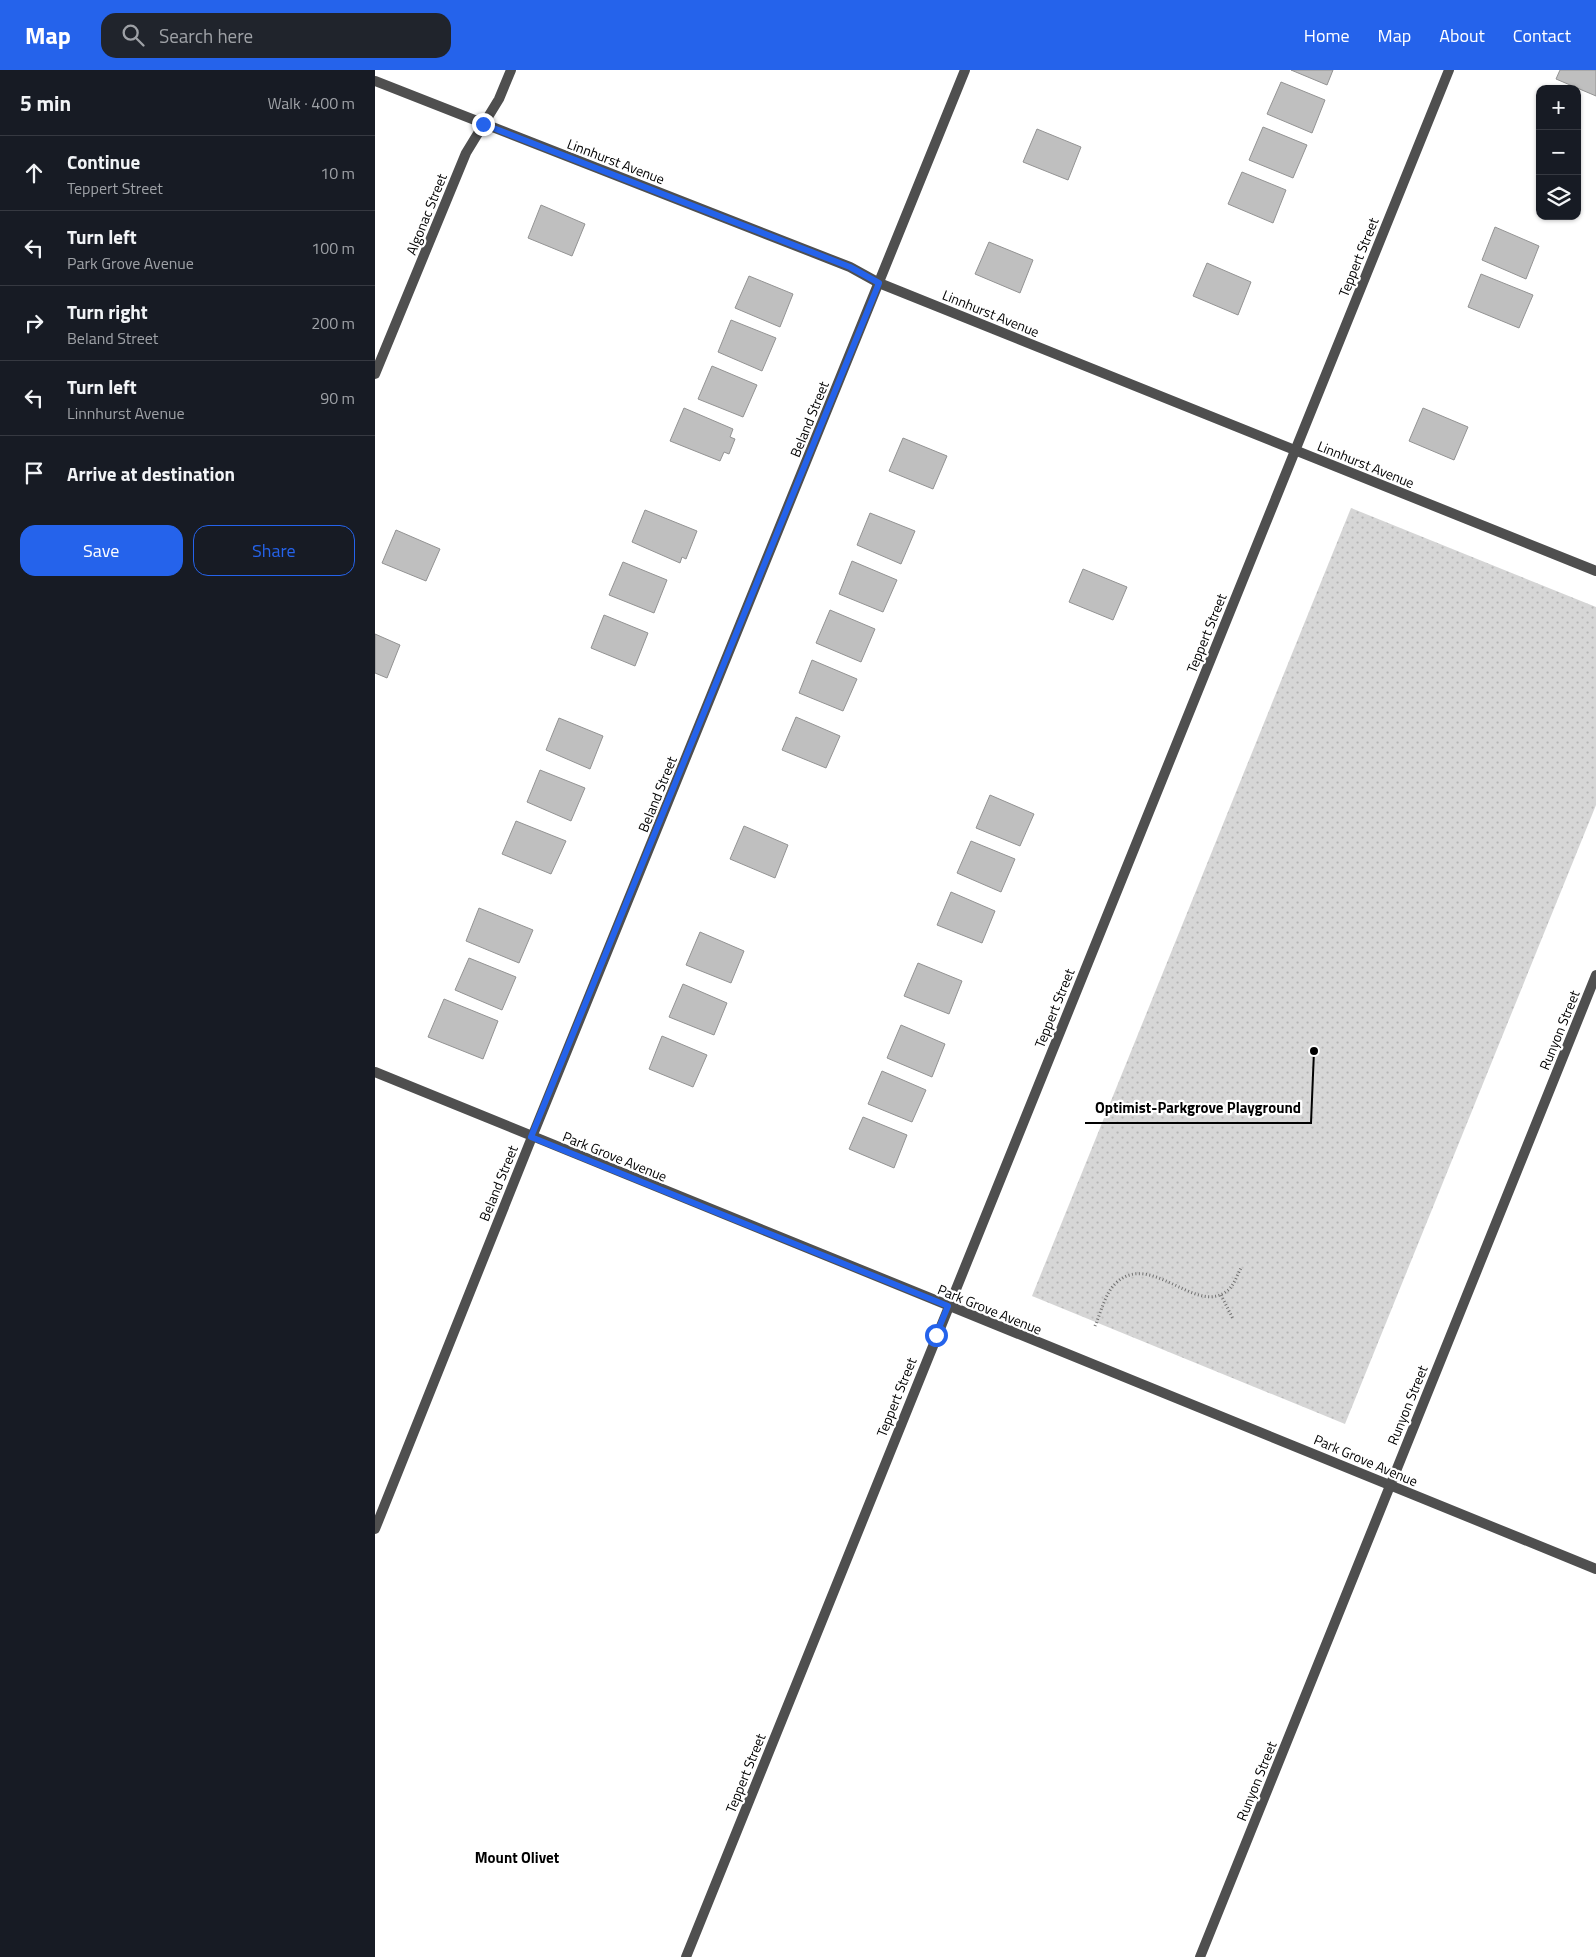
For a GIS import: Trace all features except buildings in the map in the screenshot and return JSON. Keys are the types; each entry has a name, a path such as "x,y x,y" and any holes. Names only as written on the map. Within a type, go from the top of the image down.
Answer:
{"street":[{"name":"Algonac Street","path":"375,374 466,154 499,99 511,70"},
{"name":"Beland Street","path":"375,1529 531,1137 965,70"},
{"name":"Teppert Street","path":"686,1957 1449,70"},
{"name":"Linnhurst Avenue","path":"375,81 850,267 879,283 1596,571"},
{"name":"Runyon Street","path":"1200,1957 1596,975"},
{"name":"Park Grove Avenue","path":"375,1072 948,1306 1323,1456 1389,1485 1596,1569"}],"path":[{"path":"1095,1326 1114,1285 1127,1274 1144,1273 1206,1297 1221,1295 1229,1290 1241,1268"},
{"path":"1221,1295 1233,1319"}],"shaded area":[{"path":"1351,508 1596,607 1596,805 1345,1424 1032,1296"}],"place":[{"name":"Optimist-Parkgrove Playground","path":"1314,1051"}],"district":[{"name":"Mount Olivet","path":"517,1857"}],"route":[{"path":"483,124 850,267 879,283 531,1137 948,1306 936,1335"}]}
